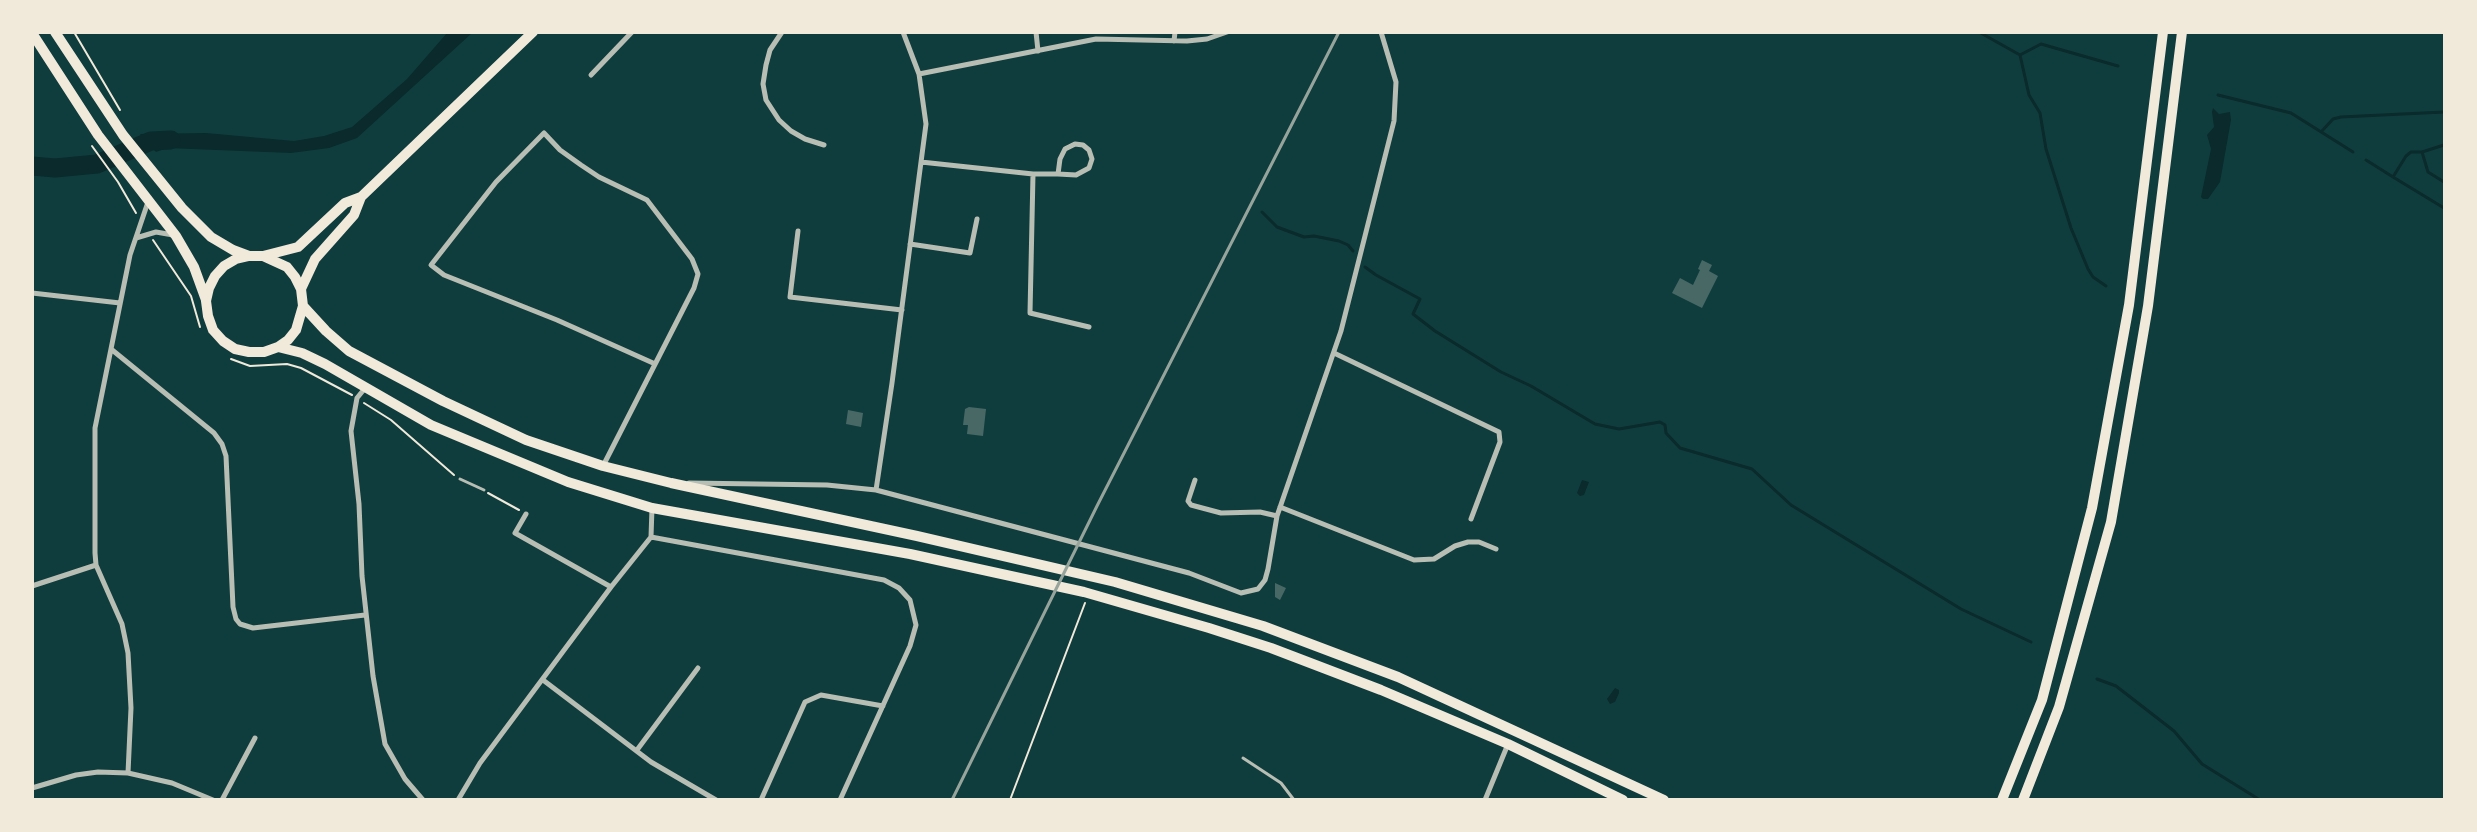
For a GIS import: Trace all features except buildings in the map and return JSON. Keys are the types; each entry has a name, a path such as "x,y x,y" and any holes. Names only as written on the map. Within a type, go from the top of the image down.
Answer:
{"main road":[{"path":"55,32 124,137 182,208 211,237 233,250 249,256"},
{"path":"206,301 212,282 224,266 236,259 249,256 263,256 298,247 345,203 361,197 533,32"},
{"path":"2002,800 2042,700 2092,508 2129,306 2163,32"},
{"path":"2022,800 2059,707 2111,522 2148,306 2182,32"},
{"path":"32,33 102,139 176,236 194,267 206,301 208,316 213,330 229,345 249,352 264,352 278,347 296,330 303,306 301,289 287,267 263,256"},
{"path":"301,289 315,259 354,215 361,197"},
{"path":"303,306 349,352 443,401 526,440 603,466 1091,577 1254,623 1398,677 1664,800"},
{"path":"278,347 302,353 440,428 568,482 652,508 910,554 1040,582 1249,641 1381,690 1508,744 1623,800"}],"street":[{"path":"591,75 632,32"},
{"path":"782,32 770,50 766,65 763,84 766,100 779,120 791,131 804,139 824,145"},
{"path":"876,490 926,124 919,74 903,32"},
{"path":"1036,32 1038,51"},
{"path":"1174,41 1175,32"},
{"path":"919,74 1111,38 1174,41 1207,39 1226,32"},
{"path":"671,483 778,483 876,490 1196,575 1241,593 1258,590 1265,580 1268,569 1277,516 1334,353 1396,112 1394,73 1381,32"},
{"path":"603,466 653,363 694,288 698,274 692,259 647,200 599,177 581,165 544,133 496,182 431,266 444,275 556,320 653,363"},
{"path":"921,162 1033,174 1076,175 1086,171 1092,163 1089,150 1080,144 1068,146 1060,159 1058,174"},
{"path":"1033,174 1030,313 1089,327"},
{"path":"128,773 131,708 128,653 122,624 96,565 95,428 120,303 136,238 149,200"},
{"path":"910,244 970,253 976,219"},
{"path":"798,231 790,298 902,310"},
{"path":"136,238 156,232 176,236"},
{"path":"32,293 120,303"},
{"path":"111,349 214,433 222,444 226,456 233,607 236,619 240,624 253,628 366,615"},
{"path":"1334,353 1499,432 1500,444 1471,519"},
{"path":"366,387 357,398 351,431 359,504 366,615 374,686 385,744 404,779 423,800"},
{"path":"1195,480 1188,501 1190,504 1221,513 1260,512 1277,516"},
{"path":"1280,507 1414,560 1434,559 1454,546 1468,542 1479,542 1496,549"},
{"path":"458,800 480,763 611,587 651,537 652,508"},
{"path":"526,514 514,533 611,587"},
{"path":"651,537 884,580 899,588 910,600 916,625 910,646 840,800"},
{"path":"32,586 96,565"},
{"path":"637,750 698,668"},
{"path":"543,680 671,775 716,800"},
{"path":"761,800 805,702 821,695 883,706"},
{"path":"222,800 255,738"},
{"path":"1485,800 1508,744"},
{"path":"32,788 76,775 98,772 128,773 172,783 213,800"}],"lane":[{"path":"460,479 484,490"},
{"path":"1243,758 1281,783 1294,800"}],"path":[{"path":"74,32 122,113"},
{"path":"90,143 114,177 142,223"},
{"path":"148,234 191,296 201,329"},
{"path":"225,355 250,366 287,364 301,368 357,398 391,420 460,479"},
{"path":"484,490 526,514"},
{"path":"1010,800 1085,595"}],"water":[{"path":"447,33 472,33 357,138 329,148 291,153 167,148 156,152 140,134 206,133 294,141 324,136 352,127 407,79"},
{"path":"2213,108 2219,114 2230,112 2231,120 2220,182 2208,199 2203,199 2201,197 2211,149 2207,135 2214,127"},
{"path":"1582,480 1589,482 1584,495 1580,496 1577,493"},
{"path":"1615,688 1619,690 1619,693 1615,702 1610,704 1607,699"}],"waterway":[{"path":"1979,32 2020,55 2029,95 2040,113 2046,149 2071,228 2088,269 2093,277 2106,286"},
{"path":"2020,55 2041,44 2118,66"},
{"path":"2218,95 2291,113 2353,152"},
{"path":"2321,132 2333,119 2341,117 2444,112"},
{"path":"32,166 55,168 97,164 151,141 171,140"},
{"path":"2366,160 2393,177 2406,156 2411,152 2422,152 2444,145"},
{"path":"2422,152 2428,172 2444,182"},
{"path":"2393,177 2444,208"},
{"path":"1262,212 1277,227 1304,237 1314,236 1339,241 1348,245 1353,251"},
{"path":"1365,267 1420,299 1413,314 1435,331 1501,372 1531,386 1595,424 1619,429 1660,422 1665,425 1666,433 1680,448 1752,469 1791,505 1961,609 2031,642"},
{"path":"2097,679 2116,686 2174,731 2202,764 2260,800"}],"railway":[{"path":"952,800 1097,506 1339,32"}]}
